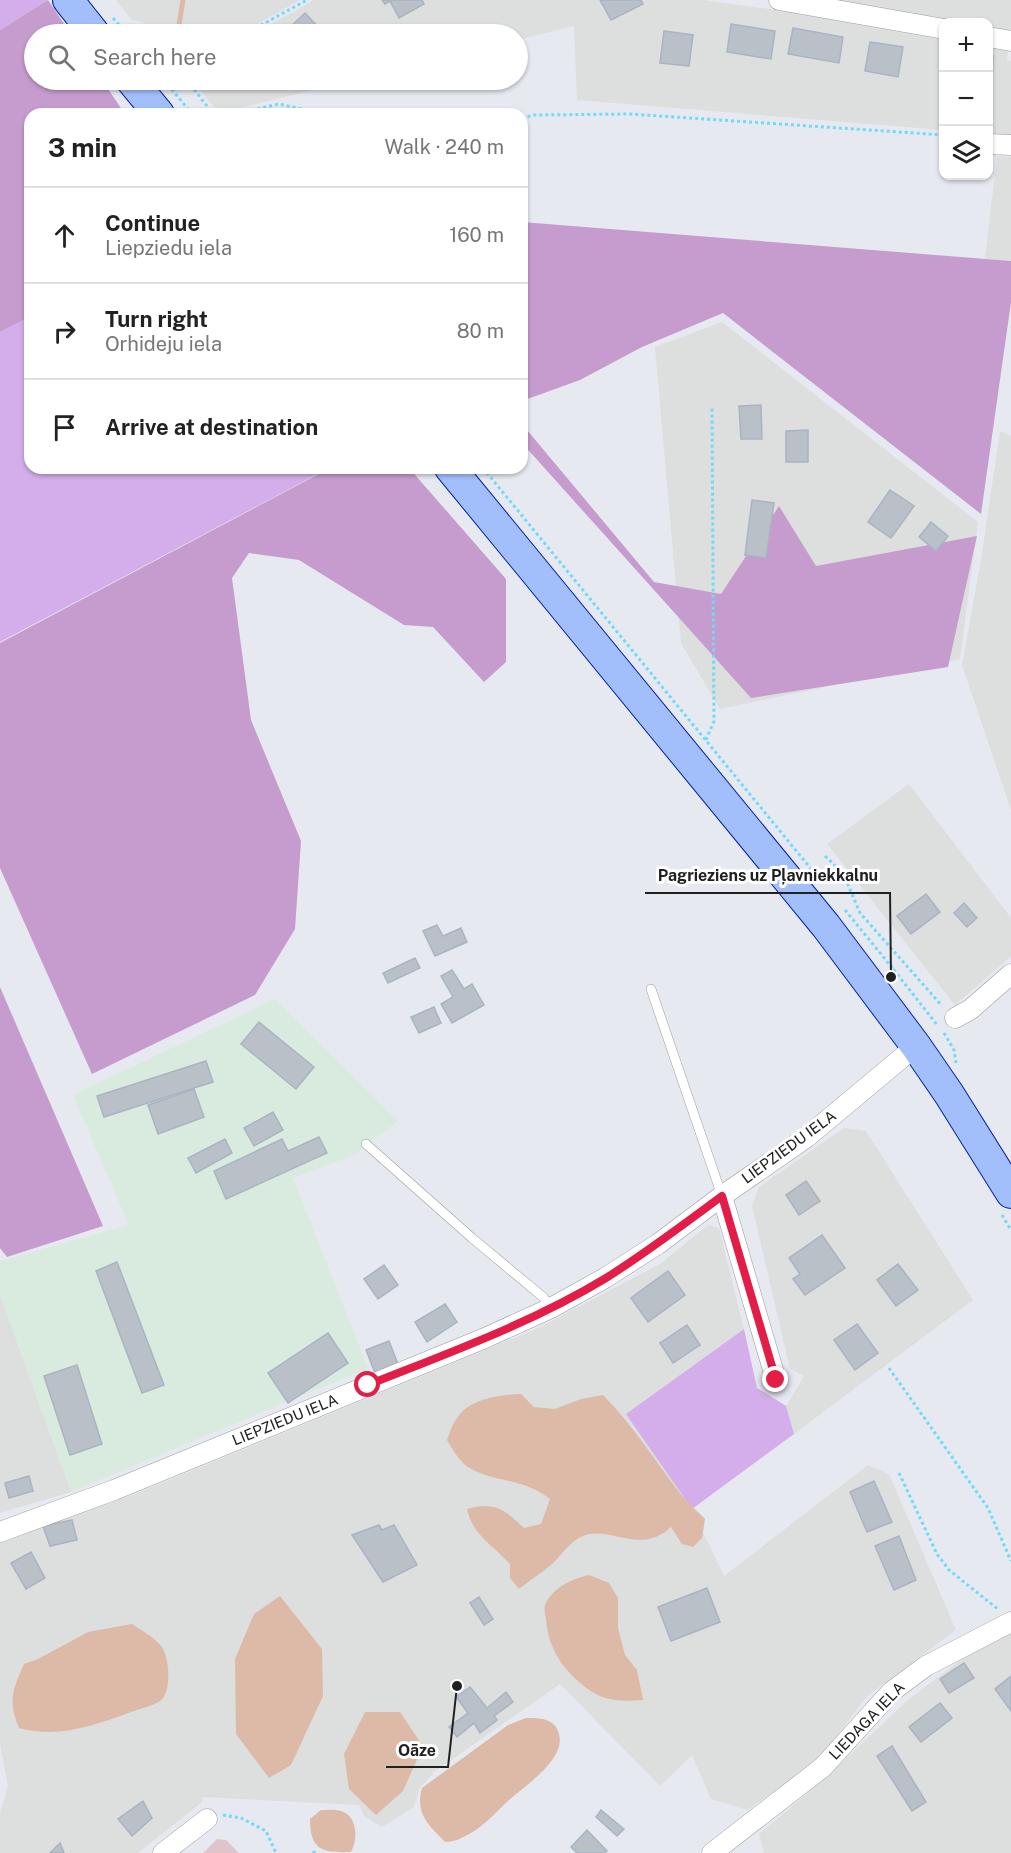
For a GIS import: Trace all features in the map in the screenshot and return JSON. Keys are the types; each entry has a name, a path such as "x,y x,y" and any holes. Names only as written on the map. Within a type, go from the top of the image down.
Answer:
{"main road":[{"path":"68,0 87,24"},
{"path":"139,90 154,108"},
{"path":"455,474 696,748 916,1046 1011,1193"}],"street":[{"path":"779,0 939,28"},
{"path":"993,38 1011,41"},
{"path":"993,144 1011,145"},
{"path":"955,1018 971,1010 1011,974"},
{"name":"LIEPZIEDU IELA","path":"0,1532 135,1481 485,1338 551,1308 605,1278 658,1244 807,1137 916,1046"},
{"path":"722,1196 776,1380"},
{"name":"LIEDAGA IELA","path":"712,1853 823,1767 891,1692 926,1666 994,1632 1007,1617"},
{"path":"163,1853 207,1819"}],"lane":[{"path":"651,989 722,1196"},
{"path":"366,1144 543,1297 551,1308"}],"path":[{"path":"263,24 307,0"},
{"path":"172,90 187,108"},
{"path":"195,90 208,108"},
{"path":"261,108 279,104 297,108"},
{"path":"528,117 534,115 630,114 939,135"},
{"path":"696,748 714,721 712,408"},
{"path":"488,474 696,748 819,878"},
{"path":"825,856 843,873 860,913 955,1018"},
{"path":"842,906 950,1040 956,1062 962,1072"},
{"path":"889,974 894,970"},
{"path":"889,1368 988,1508 1011,1561"},
{"path":"899,1473 937,1554 955,1576 1007,1617"},
{"path":"207,1819 226,1815 241,1818 256,1825 266,1831 276,1853"}],"shaded area":[{"path":"0,0 48,0 0,30"},
{"path":"48,0 64,24 24,24 24,90 109,90 121,108 24,108 24,320 0,332 0,30"},
{"path":"116,0 300,0 257,24 145,24 132,20"},
{"path":"314,0 703,0 783,11 939,39 939,130 577,100 574,26 528,38 528,24 271,24"},
{"path":"832,0 1011,0 1011,33 993,30 993,18 939,19"},
{"path":"993,49 1008,51 1007,60 1011,61 1011,136 993,134"},
{"path":"200,90 313,90 239,108 215,108"},
{"path":"997,156 1011,157 1011,261 985,259"},
{"path":"528,222 1011,261 1011,302 981,514 723,313 642,347 580,380 528,399"},
{"path":"24,320 24,474 318,474 0,642 0,332"},
{"path":"722,322 978,522 960,659 720,709 681,643 655,347"},
{"path":"528,431 654,582 721,594 779,506 816,566 977,536 948,667 751,698 528,450"},
{"path":"1000,431 1011,436 1011,810 962,665 981,560"},
{"path":"319,474 414,474 506,579 506,662 484,682 433,627 404,625 299,560 249,553 232,578 251,720 301,841 295,929 255,995 92,1074 0,868 0,643"},
{"path":"909,784 1011,918 1011,956 955,1005 827,844"},
{"path":"0,987 103,1226 7,1257 0,1248"},
{"path":"275,999 398,1121 354,1155 293,1178 368,1368 71,1492 0,1295 0,1261 129,1225 73,1095"},
{"path":"844,1128 866,1131 973,1300 794,1434 786,1406 804,1376 790,1369 752,1206 759,1187"},
{"path":"708,1225 719,1228 744,1329 627,1414 692,1509 724,1576 868,1465 889,1474 956,1630 867,1696 819,1760 747,1810 711,1799 692,1755 660,1786 560,1684 434,1772 419,1789 414,1807 382,1827 364,1816 359,1805 202,1797 202,1802 138,1853 0,1853 0,1812 8,1787 0,1743 0,1537 130,1496 536,1329 660,1264"},
{"path":"0,1295 71,1492 0,1513"},
{"path":"744,1329 757,1388 786,1406 794,1434 692,1509 626,1414"},
{"path":"521,1394 534,1407 555,1409 581,1399 603,1395 633,1430 682,1495 705,1519 702,1538 693,1547 682,1544 671,1527 660,1535 648,1539 637,1540 604,1534 583,1536 519,1589 510,1578 510,1564 484,1540 474,1526 467,1509 485,1506 499,1509 524,1528 541,1524 550,1499 530,1487 491,1477 471,1469 460,1460 447,1440 455,1420 470,1406 486,1399"},
{"path":"589,1575 609,1583 618,1598 618,1628 625,1655 637,1670 643,1700 624,1701 599,1696 567,1671 555,1652 548,1631 545,1605 558,1589"},
{"path":"280,1596 322,1649 323,1696 291,1765 269,1778 236,1734 235,1659 254,1614"},
{"path":"132,1624 155,1640 164,1651 168,1666 168,1683 164,1697 160,1701 151,1706 77,1729 48,1732 19,1728 13,1710 13,1696 24,1664 88,1632"},
{"path":"1011,1629 1011,1853 764,1853 759,1834 821,1782 909,1699 969,1654"},
{"path":"365,1712 400,1712 423,1746 403,1791 376,1815 349,1789 344,1754"},
{"path":"526,1718 546,1720 554,1725 559,1734 560,1743 557,1753 543,1771 481,1826 461,1838 445,1842 424,1818 420,1805 422,1788 508,1725"},
{"path":"321,1810 339,1810 351,1818 355,1829 355,1841 351,1852 332,1852 320,1848 315,1843 310,1819"},
{"path":"217,1839 226,1840 239,1853 203,1853"}],"building":[{"path":"382,0 422,0 424,4 399,18 390,1 385,4"},
{"path":"600,0 641,0 643,4 611,20"},
{"path":"305,13 315,24 293,24"},
{"path":"731,24 775,31 771,59 727,52"},
{"path":"793,28 843,37 839,63 788,54"},
{"path":"664,31 693,35 689,66 660,63"},
{"path":"870,42 903,47 898,77 865,71"},
{"path":"761,405 762,439 741,439 739,406"},
{"path":"808,430 808,462 786,462 786,431"},
{"path":"890,490 914,506 891,538 868,522"},
{"path":"752,500 774,503 766,558 745,555"},
{"path":"931,522 948,536 936,551 919,537"},
{"path":"926,894 940,912 911,934 897,916"},
{"path":"964,903 977,918 967,927 954,913"},
{"path":"437,925 443,936 461,928 467,942 435,956 423,931"},
{"path":"415,958 420,968 388,983 383,973"},
{"path":"452,970 464,989 472,984 484,1005 452,1023 441,1004 453,997 441,976"},
{"path":"434,1007 441,1023 419,1033 411,1017"},
{"path":"259,1022 314,1067 296,1089 241,1044"},
{"path":"206,1061 213,1082 104,1117 97,1096"},
{"path":"194,1089 204,1117 158,1134 148,1105"},
{"path":"273,1112 283,1130 254,1146 244,1128"},
{"path":"319,1137 327,1153 226,1199 214,1171 282,1139 288,1151"},
{"path":"225,1139 232,1153 196,1173 188,1158"},
{"path":"806,1181 820,1201 799,1215 786,1195"},
{"path":"822,1235 845,1268 805,1295 793,1279 800,1274 789,1258"},
{"path":"117,1262 164,1385 142,1393 96,1271"},
{"path":"898,1264 918,1290 896,1306 877,1280"},
{"path":"384,1265 398,1285 378,1299 364,1279"},
{"path":"668,1271 685,1295 648,1322 631,1298"},
{"path":"445,1304 457,1322 427,1342 415,1322"},
{"path":"857,1324 878,1353 855,1370 834,1340"},
{"path":"687,1325 700,1345 673,1363 660,1343"},
{"path":"328,1333 348,1363 288,1403 268,1373"},
{"path":"389,1341 398,1364 375,1373 366,1350"},
{"path":"77,1365 102,1444 70,1455 44,1376"},
{"path":"29,1476 33,1491 9,1498 5,1483"},
{"path":"874,1481 892,1522 867,1532 850,1492"},
{"path":"72,1520 77,1540 50,1546 43,1526"},
{"path":"379,1525 382,1530 394,1525 417,1565 383,1582 352,1535"},
{"path":"899,1536 916,1580 894,1590 875,1546"},
{"path":"31,1552 45,1578 26,1589 11,1563"},
{"path":"707,1588 720,1622 671,1641 658,1607"},
{"path":"479,1597 493,1619 484,1625 470,1603"},
{"path":"964,1663 974,1678 949,1693 940,1679"},
{"path":"1011,1676 1011,1711 995,1689"},
{"path":"470,1687 487,1708 506,1692 513,1702 494,1716 497,1720 480,1733 474,1723 457,1737 449,1727 468,1713 456,1697"},
{"path":"940,1703 952,1718 921,1742 909,1727"},
{"path":"892,1746 926,1802 912,1811 877,1756"},
{"path":"143,1801 152,1818 132,1836 118,1819"},
{"path":"601,1810 624,1829 617,1836 596,1817"},
{"path":"587,1830 607,1851 605,1853 577,1853 571,1847"},
{"path":"60,1843 64,1853 50,1853"}],"waterway":[{"path":"179,24 183,0"}],"place":[{"name":"Pagrieziens uz Pļavniekkalnu","path":"891,977"},
{"name":"Oāze","path":"457,1686"}],"route":[{"path":"368,1385 485,1338 551,1308 605,1278 658,1244 722,1196 776,1380"}]}
